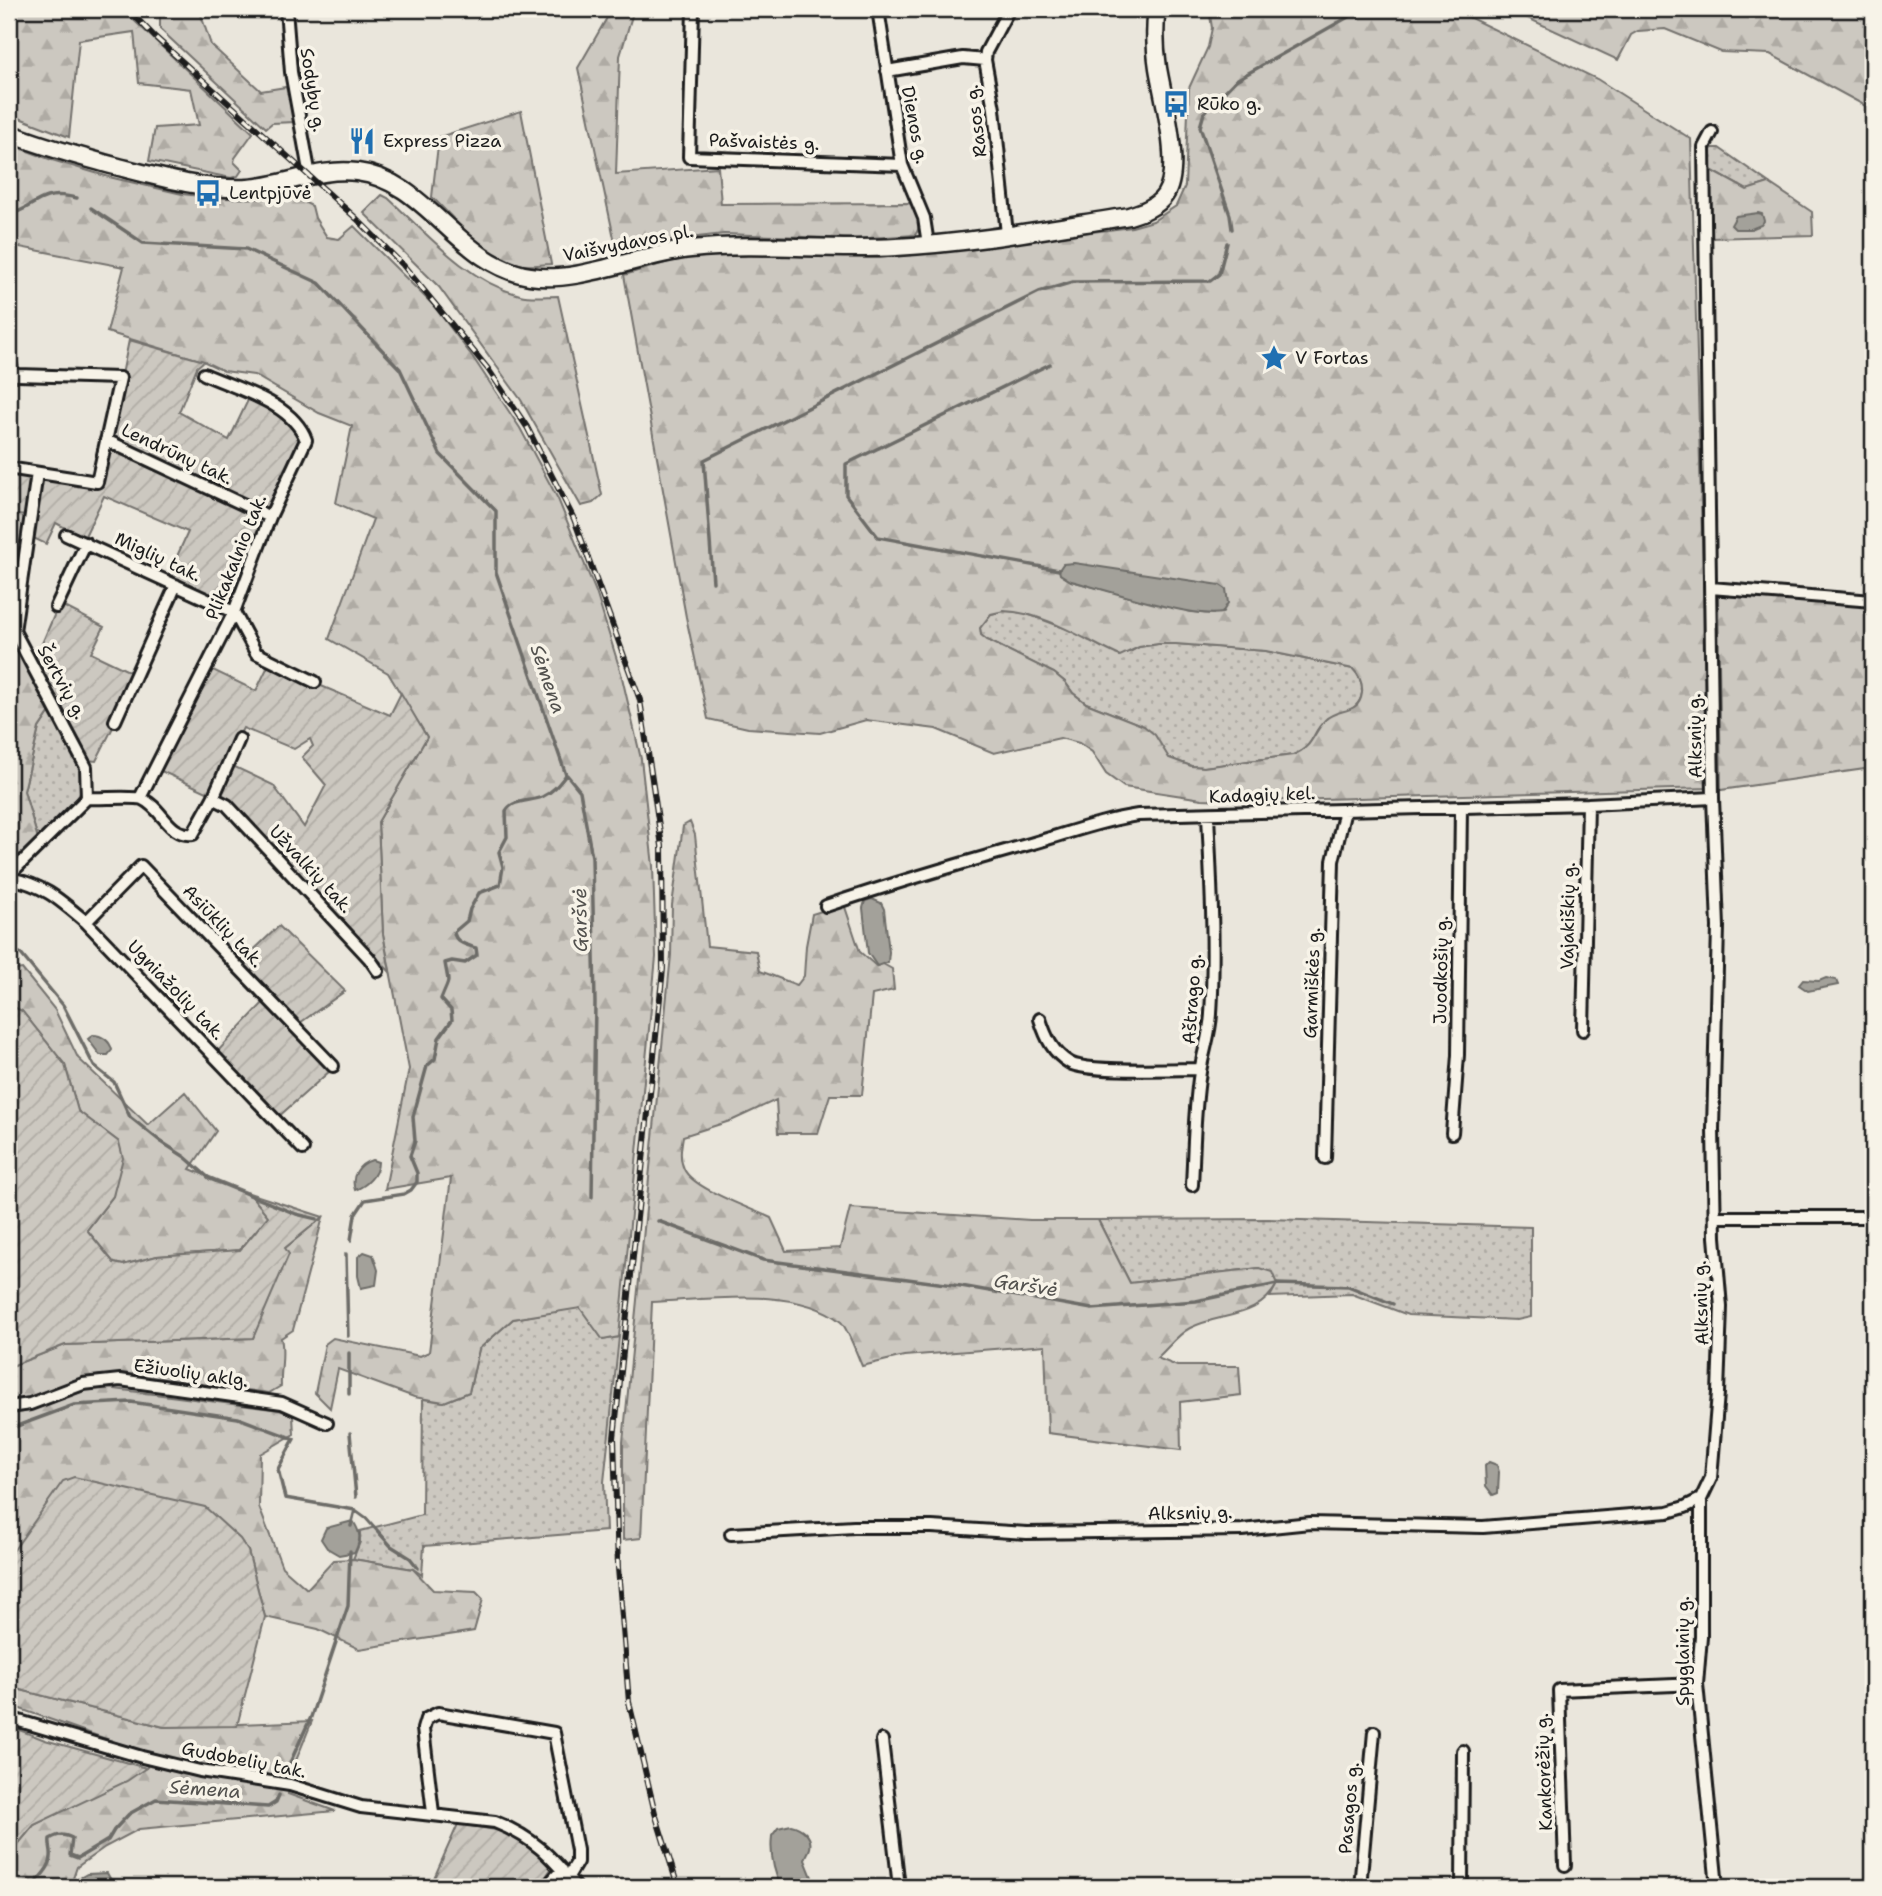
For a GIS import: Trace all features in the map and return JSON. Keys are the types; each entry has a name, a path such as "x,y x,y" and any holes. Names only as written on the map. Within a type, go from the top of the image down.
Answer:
{"main road":[{"name":"Vaišvydavos pl.","path":"9,133 70,154 209,187 249,188 343,171 369,174 408,194 482,258 510,271 530,276 563,277 654,254 716,246 856,248 928,244 1129,216 1142,212 1164,198 1171,180 1171,152 1156,46 1156,10"}],"street":[{"name":"Sodybų g.","path":"286,9 291,72 310,176"},
{"name":"Pašvaistės g.","path":"693,9 689,157 902,165"},
{"name":"Dienos g.","path":"878,9 902,165 924,218 928,244"},
{"name":"Rasos g.","path":"1007,234 994,109 985,60 986,52 1009,9"},
{"path":"1137,9 1156,10"},
{"path":"887,71 963,58 985,60"},
{"name":"Alksnių g.","path":"731,1534 854,1527 932,1527 1027,1533 1242,1530 1310,1523 1483,1527 1668,1512 1702,1499 1711,1478 1721,1307 1713,1129 1718,927 1713,798 1704,147 1712,132"},
{"path":"9,359 13,373 18,376 120,378 97,482 14,469"},
{"name":"Plikakalnio tak.","path":"140,798 234,612 270,517 306,440 301,428 281,408 204,374"},
{"name":"Lendrūnų tak.","path":"106,440 270,517"},
{"name":"Šertvių g.","path":"37,473 14,631 86,767 87,798"},
{"name":"Miglių tak.","path":"66,535 234,612"},
{"path":"56,607 86,544"},
{"path":"115,721 176,585"},
{"path":"1711,588 1873,601"},
{"path":"234,612 256,653 315,682"},
{"path":"9,876 87,798 140,798 162,813 173,830 183,835 193,834 213,798 239,739"},
{"name":"Užvalkių tak.","path":"213,798 227,805 378,971"},
{"name":"Kadagių kel.","path":"826,906 882,887 1115,820 1149,815 1588,804 1713,798"},
{"name":"Vajakiškių g.","path":"1583,1030 1588,804"},
{"name":"Juodkošių g.","path":"1452,1133 1458,1055 1461,807"},
{"name":"Garmiškės g.","path":"1325,1158 1333,861 1345,810"},
{"name":"Aštrago g.","path":"1192,1185 1200,1069 1206,1052 1211,1018 1214,960 1209,815"},
{"name":"Asiūklių tak.","path":"86,922 141,866 333,1066"},
{"name":"Ugniažolių tak.","path":"9,876 31,882 56,896 86,922 303,1149"},
{"path":"1040,1020 1046,1040 1072,1065 1097,1069 1200,1069"},
{"path":"1715,1217 1873,1217"},
{"name":"Ežiuolių aklg.","path":"9,1407 30,1404 83,1384 120,1380 282,1403 327,1423"},
{"name":"Spyglainių g.","path":"1702,1499 1701,1637 1697,1684 1717,1887"},
{"name":"Kankorėžių g.","path":"1565,1865 1559,1690 1697,1684"},
{"path":"433,1813 424,1729 426,1719 438,1713 554,1733 577,1850 577,1862 546,1887"},
{"name":"Gudobelių tak.","path":"9,1718 200,1771 290,1785 361,1807 495,1822 514,1829 537,1843 576,1887"},
{"name":"Pasagos g.","path":"1360,1887 1374,1732"},
{"path":"882,1740 899,1887"},
{"path":"1462,1887 1464,1751"}],"green space":[{"path":"9,9 122,9 253,133 235,158 234,162 242,170 238,176 231,178 149,161 155,128 199,125 191,89 139,83 134,32 79,40 69,137 9,114"},
{"path":"153,9 199,9 211,45 261,91 286,87 295,122 272,123 266,128 160,29 160,15"},
{"path":"612,9 634,9 620,56 616,174 718,167 721,204 910,203 919,219 915,235 856,239 724,234 671,240 617,252 578,68"},
{"name":"V Fortas","path":"1209,9 1452,9 1597,79 1691,139 1709,788 1250,801 1202,799 1124,787 1106,774 1092,752 1079,743 1060,738 994,753 936,729 866,720 820,733 748,728 708,719 686,617 624,275 689,256 733,253 880,258 1132,227 1153,221 1176,206 1185,186 1189,88 1208,47 1212,28","holes":["1060,574 1214,614 1191,612 1071,581","1004,611 1035,616 1120,656 1139,647 1176,644 1266,651 1353,669 1358,674 1362,693 1357,705 1330,716 1308,744 1293,755 1204,767 1191,766 1169,758 1155,735 1144,726 1086,703 1054,673 981,635 980,628 991,614"]},
{"path":"1508,9 1873,9 1873,110 1770,54 1721,52 1665,29 1638,31 1631,35 1618,60"},
{"path":"521,111 551,264 524,265 497,256 474,239 432,197 439,137"},
{"path":"9,144 109,177 182,194 218,198 297,199 312,206 315,218 327,237 339,239 354,226 433,305 472,356 520,428 558,499 596,592 621,673 641,759 653,866 656,957 619,1337 603,1340 580,1308 513,1319 479,1349 469,1392 444,1402 414,1397 338,1369 330,1408 315,1393 325,1344 333,1338 420,1356 429,1352 451,1178 385,1189 409,1069 383,934 378,822 427,737 388,673 329,639 373,519 336,503 352,426 319,413 254,375 224,371 203,361 107,332 124,267 9,245"},
{"path":"1719,148 1769,183 1747,190 1709,169 1709,151"},
{"path":"1709,169 1747,190 1769,183 1812,212 1813,235 1710,238"},
{"path":"382,195 449,255 482,279 520,295 558,296 602,495 593,503 581,506 521,400 439,287 364,213"},
{"path":"129,340 204,361 197,367 179,412 229,440 249,398 279,411 303,440 231,603 168,576 188,532 104,496 84,538 56,523 46,544 31,537 39,476 100,484"},
{"path":"9,470 26,516 17,569 10,569"},
{"path":"9,470 30,476 26,516 9,514"},
{"path":"1718,594 1873,606 1873,955 1870,954 1865,769 1721,790"},
{"path":"59,604 104,627 91,653 139,676 96,761 88,760 34,662"},
{"path":"1004,611 1022,612 1078,633 1103,648 1130,652 1139,647 1176,644 1266,651 1353,669 1358,674 1362,693 1357,705 1325,721 1310,743 1293,755 1204,767 1191,766 1169,758 1144,726 1086,703 1054,673 981,635 980,628 991,614"},
{"path":"9,629 51,710 39,728 24,791 38,839 9,867"},
{"path":"269,664 390,715 401,693 427,737 378,822 383,934 390,972 234,804 219,793 233,766 273,785 304,827 326,785 302,757 313,746 310,739 294,749 243,728 209,793 161,771 209,668 256,691"},
{"path":"51,710 75,751 83,774 83,785 70,807 38,839 24,791 39,728"},
{"path":"690,822 695,835 707,946 756,951 760,971 797,985 804,976 812,914 844,904 860,952 876,966 883,964 892,969 894,990 872,995 862,1095 830,1095 818,1133 778,1133 776,1100 733,1120 683,1136 681,1161 689,1176 710,1191 771,1218 786,1251 840,1248 850,1208 1030,1220 1098,1220 1130,1283 1259,1268 1272,1272 1277,1284 1260,1304 1250,1310 1190,1328 1157,1358 1177,1366 1239,1366 1241,1395 1180,1402 1181,1450 1048,1433 1045,1345 904,1356 862,1366 844,1325 822,1310 800,1303 750,1297 652,1302 641,1538 623,1540 623,1442 671,955 672,905 683,826"},
{"path":"279,926 345,991 297,1025 240,963"},
{"path":"22,969 55,1010 78,1058 148,1125 185,1092 216,1131 190,1169 249,1193 269,1216 240,1250 157,1256 123,1265 114,1263 87,1230 113,1196 119,1142 78,1111 65,1065 22,1011 9,1005 9,971"},
{"path":"263,1003 330,1071 278,1117 216,1053"},
{"path":"9,1005 22,1011 65,1065 78,1111 119,1142 123,1158 113,1196 87,1230 114,1263 123,1265 157,1256 240,1250 268,1216 249,1193 323,1217 285,1248 289,1254 253,1338 65,1345 9,1367"},
{"path":"323,1217 293,1330 281,1338 281,1386 269,1393 131,1375 100,1375 20,1401 9,1401 9,1367 65,1345 253,1338 285,1248"},
{"path":"1268,1219 1531,1227 1531,1317 1517,1320 1408,1315 1352,1294 1270,1297 1277,1284 1259,1268 1130,1283 1098,1220"},
{"path":"581,1307 603,1340 619,1337 604,1482 606,1531 424,1546 422,1575 413,1569 353,1559 360,1542 360,1531 422,1515 423,1399 444,1402 469,1392 479,1349 513,1319"},
{"path":"99,1387 280,1410 293,1416 294,1434 260,1454 259,1507 282,1567 307,1589 334,1560 353,1559 413,1569 433,1590 476,1592 483,1599 474,1631 359,1649 318,1629 265,1617 248,1551 13,1551 9,1555 9,1414 32,1410"},
{"path":"74,1477 205,1507 240,1539 248,1551 265,1617 237,1726 164,1727 9,1687 9,1557 63,1481"},
{"path":"9,1687 164,1727 312,1721 291,1773 288,1794 335,1811 139,1829 105,1847 77,1867 70,1887 9,1887 9,1855 34,1825 146,1768 155,1756 9,1705"},
{"path":"9,1726 45,1740 146,1768 127,1781 34,1825 9,1855"},
{"path":"458,1824 509,1832 543,1858 551,1869 539,1887 434,1887 437,1881 434,1878"}],"shaded area":[{"path":"1762,214 1764,221 1761,225 1751,229 1735,229 1731,225 1736,216"},
{"path":"1074,563 1220,585 1226,589 1228,603 1222,613 1208,614 1148,602 1071,581 1060,574 1059,570 1063,564"},
{"path":"872,899 881,903 884,909 889,952 888,962 877,966 868,953 863,908 865,901"},
{"path":"1826,978 1836,980 1838,985 1808,991 1799,985 1803,980 1819,981"},
{"path":"93,1035 107,1041 112,1050 108,1055 100,1055 88,1039"},
{"path":"372,1160 378,1162 374,1176 355,1190 357,1171"},
{"path":"364,1252 373,1255 378,1270 376,1285 361,1288 358,1257"},
{"path":"1489,1462 1497,1465 1499,1472 1498,1493 1493,1495 1486,1486 1485,1466"},
{"path":"353,1521 359,1536 355,1552 339,1555 327,1548 321,1539 326,1528"},
{"path":"791,1825 802,1830 810,1840 805,1860 816,1887 781,1887 772,1856 772,1836 778,1828"},
{"path":"107,1873 112,1882 108,1887 78,1887 80,1878 87,1874"}],"waterway":[{"path":"1232,229 1230,215 1200,127 1204,113 1236,80 1350,16"},
{"name":"Sėmena","path":"9,214 51,196 77,198"},
{"name":"Sėmena","path":"91,208 143,243 246,249 319,283 400,369 440,454 496,511 496,572 566,775 556,788 546,795 517,803 506,811 507,837 499,852 503,867 500,885 479,893 467,921 454,932 459,941 476,948 477,955 465,963 445,963 448,981 441,999 451,1010 452,1020 439,1038 435,1059 427,1066 413,1117 415,1141 410,1156 417,1173 417,1182 404,1194 365,1200 355,1215 351,1240"},
{"path":"713,582 704,460 1039,292 1073,282 1210,281 1219,274 1227,243"},
{"path":"1050,364 846,464 846,495 878,537 1059,570"},
{"name":"Garšvė","path":"567,775 580,791 592,857 595,1003 592,1197"},
{"path":"9,953 20,953 63,1005 94,1066 114,1082 130,1117 210,1179 296,1214 317,1219"},
{"name":"Garšvė","path":"658,1221 763,1260 961,1286 1092,1309 1196,1301 1277,1284 1348,1286 1393,1304"},
{"name":"Sėmena","path":"346,1254 348,1336"},
{"name":"Sėmena","path":"349,1353 349,1394"},
{"path":"9,1429 74,1405 131,1402 238,1418 294,1439 278,1469 285,1498 355,1510 366,1518 391,1546 410,1558 418,1568"},
{"name":"Sėmena","path":"350,1433 356,1497"},
{"path":"9,1472 9,1487"},
{"name":"Sėmena","path":"351,1526 355,1510"},
{"name":"Sėmena","path":"283,1778 311,1717 348,1606 350,1551"},
{"name":"Sėmena","path":"33,1887 49,1865 50,1839 56,1836 72,1838 70,1855 78,1858 108,1840 129,1814 156,1799 268,1807 276,1802 279,1795"}],"railway":[{"path":"128,9 155,37 357,219 403,265 488,369 527,427 574,519 640,700 662,846 663,969 614,1438 618,1568 629,1702 655,1813 678,1887"}],"place":[{"name":"Rūko g.","path":"1176,104"},
{"name":"Express Pizza","path":"362,141"},
{"name":"Lentpjūvė","path":"208,193"},
{"name":"V Fortas","path":"1274,358"}]}
